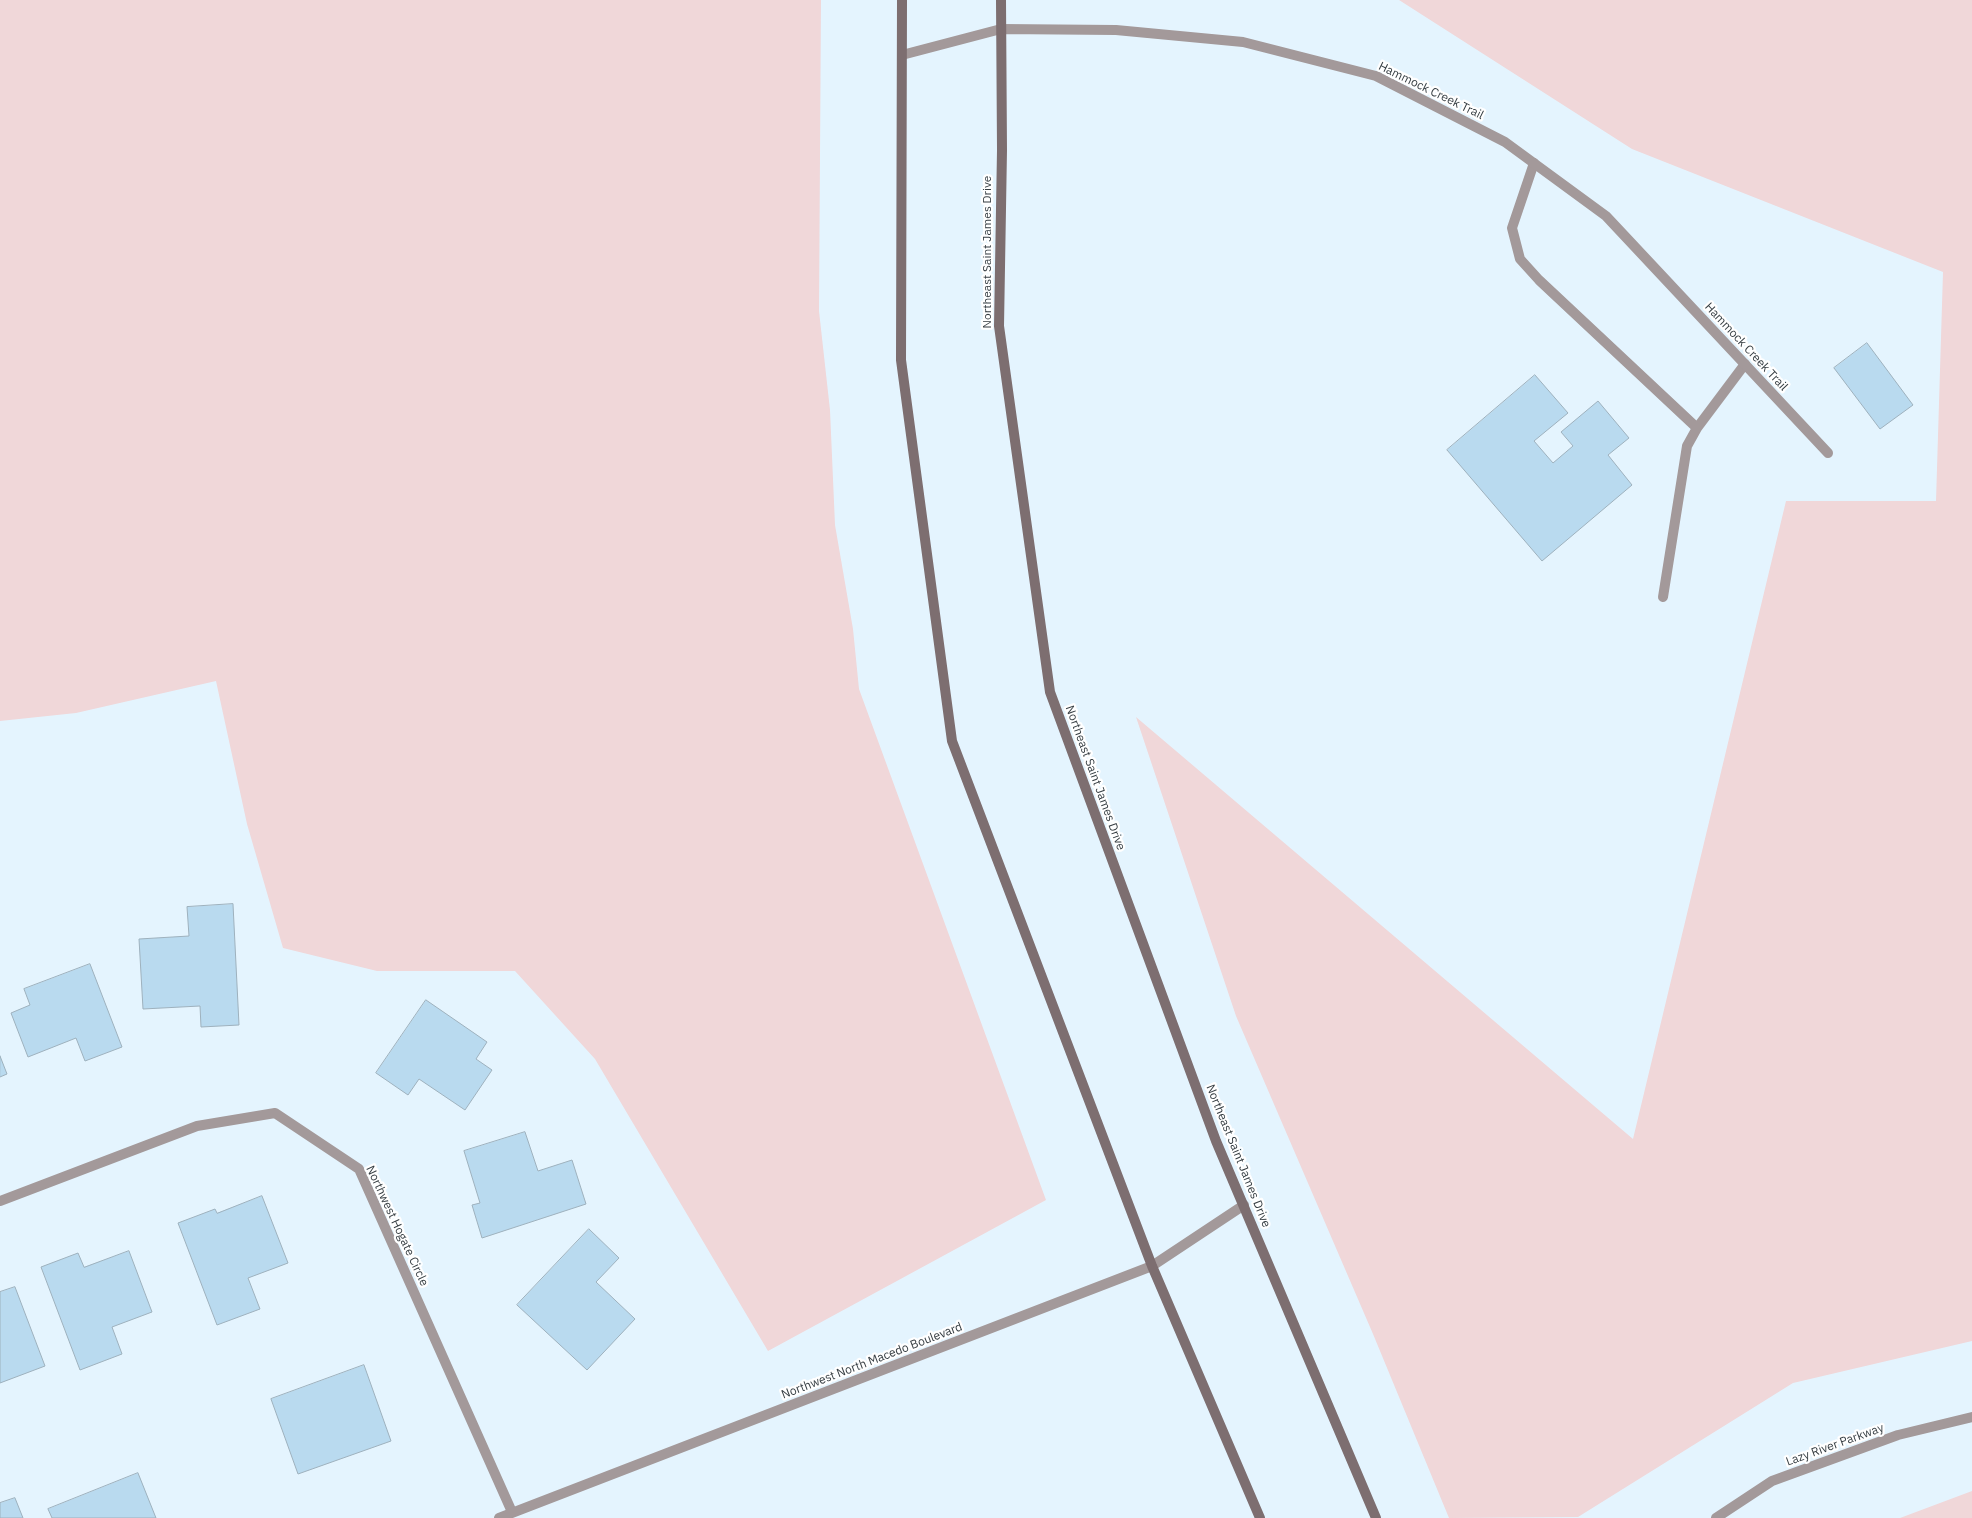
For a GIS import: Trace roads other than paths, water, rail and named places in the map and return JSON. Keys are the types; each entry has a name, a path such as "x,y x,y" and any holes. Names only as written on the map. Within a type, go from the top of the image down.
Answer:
{"main road":[{"path":"902,0 901,360 952,741 1152,1266 1260,1518"},
{"name":"Northeast Saint James Drive","path":"1001,0 999,326 1050,692 1216,1141 1376,1518"}],"street":[{"name":"Hammock Creek Trail","path":"902,55 1001,29 1116,30 1242,42 1376,76 1505,142 1606,216 1828,452"},
{"path":"1534,163 1512,228 1520,259 1538,280 1697,428"},
{"path":"1663,597 1687,446 1697,428 1745,364"},
{"name":"Northwest Hogate Circle","path":"0,1201 197,1126 275,1113 358,1169 512,1512"},
{"name":"Northwest North Macedo Boulevard","path":"498,1518 1152,1266 1244,1206"},
{"name":"Lazy River Parkway","path":"1716,1518 1772,1481 1898,1435 1972,1417"}]}
